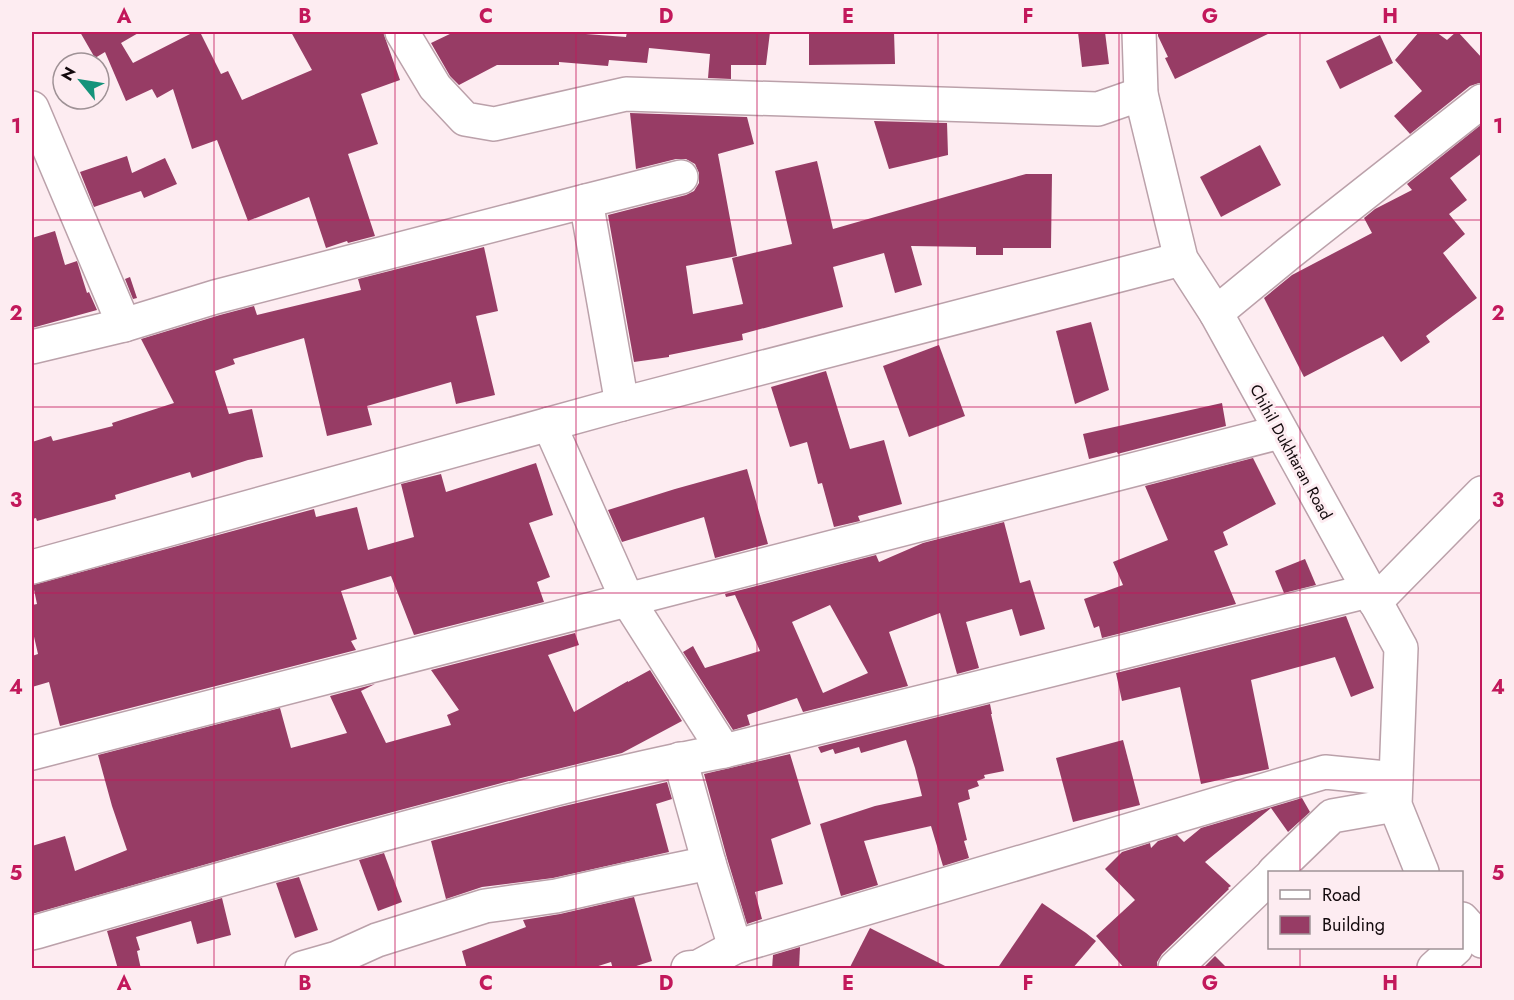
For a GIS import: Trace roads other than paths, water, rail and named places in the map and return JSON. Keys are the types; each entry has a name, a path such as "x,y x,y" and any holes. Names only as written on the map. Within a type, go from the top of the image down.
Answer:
{"street":[{"path":"402,32 435,87 465,119 494,123 626,93 1098,109 1141,94"},
{"name":"Chihil Dukhtaran Road","path":"1139,32 1141,94 1181,260 1216,313 1401,648 1396,792 1421,871"},
{"path":"1216,313 1482,101"},
{"path":"32,108 124,325"},
{"path":"32,347 124,325 215,297 681,177"},
{"path":"585,201 622,404"},
{"path":"32,567 622,404 1181,260"},
{"path":"549,424 627,599 724,751"},
{"path":"32,753 1280,432"},
{"path":"32,933 521,797 680,759 724,751 1372,596 1482,493"},
{"path":"680,759 709,864 735,946"},
{"path":"688,969 698,967 735,946 1325,772 1396,792"},
{"path":"1276,871 1332,816 1396,792"},
{"path":"302,969 337,958 377,940 485,906 556,896 709,864"},
{"path":"1175,969 1268,878"},
{"path":"1434,969 1454,949"}]}
